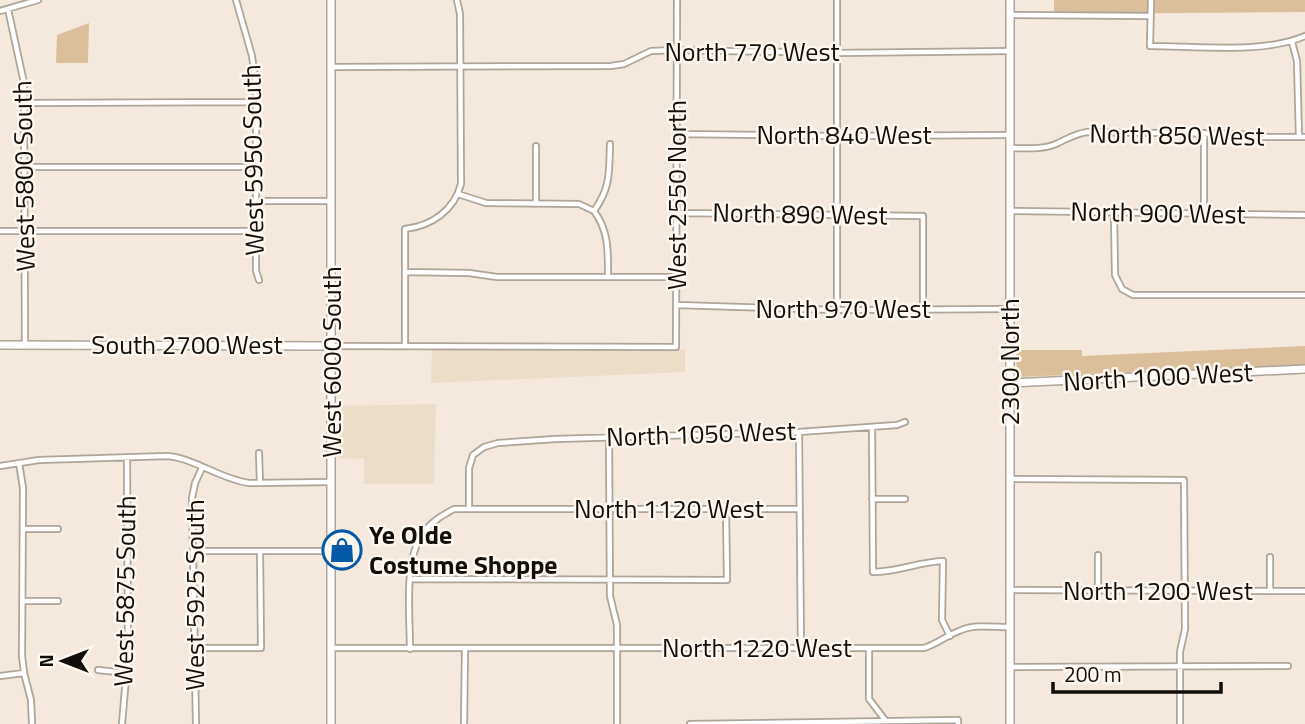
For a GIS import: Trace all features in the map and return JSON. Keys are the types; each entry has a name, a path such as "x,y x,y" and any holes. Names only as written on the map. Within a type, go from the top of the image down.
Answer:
{"street":[{"path":"0,11 38,0"},
{"name":"West 5950 South","path":"236,0 252,56 256,103 256,271 259,280"},
{"name":"West 6000 South","path":"331,0 331,724"},
{"path":"405,345 405,229 417,228 445,213 458,194 460,184 460,14 457,0"},
{"name":"West 2550 North","path":"499,345 677,347 677,0"},
{"path":"837,0 837,310"},
{"name":"2300 North","path":"1010,0 1010,724"},
{"path":"1151,0 1150,46 1259,46 1292,41 1305,36"},
{"name":"West 5800 South","path":"8,9 21,62 24,103 25,345"},
{"path":"1010,15 1150,16"},
{"path":"1292,41 1297,61 1302,137"},
{"name":"North 770 West","path":"331,67 611,66 624,64 651,51 677,50 837,53 1010,51"},
{"path":"24,103 256,103"},
{"name":"North 850 West","path":"1010,148 1055,145 1075,134 1087,132 1302,137"},
{"path":"1204,133 1204,215"},
{"name":"North 840 West","path":"677,134 1010,135"},
{"path":"594,211 606,191 610,144"},
{"path":"536,146 536,204"},
{"path":"24,167 256,167"},
{"path":"458,194 486,203 579,204 594,211 603,223 607,243 608,277"},
{"path":"256,201 332,201"},
{"name":"North 900 West","path":"1010,211 1305,215"},
{"name":"North 890 West","path":"677,213 923,216 923,309"},
{"path":"1114,214 1115,275 1122,289 1133,295 1305,295"},
{"path":"0,231 256,231"},
{"path":"405,272 469,273 497,277 677,277"},
{"name":"North 970 West","path":"677,304 837,310 1010,309"},
{"name":"South 2700 West","path":"0,345 499,345"},
{"name":"North 1000 West","path":"1010,383 1305,369"},
{"name":"North 1050 West","path":"469,509 469,468 473,455 484,447 498,443 799,432 905,422"},
{"path":"872,426 873,572 894,572 922,561 943,561 942,621 950,636"},
{"path":"799,432 801,649"},
{"path":"609,437 610,596 617,625 617,724"},
{"path":"260,453 260,483"},
{"name":"West 5875 South","path":"122,724 128,654 127,457"},
{"path":"0,467 39,460 177,457 235,481 331,482"},
{"path":"19,463 23,488 24,673 29,687 32,724"},
{"name":"West 5925 South","path":"195,724 192,498 202,468"},
{"path":"1010,479 1184,480 1185,629 1180,652 1180,724"},
{"path":"872,499 905,499"},
{"name":"North 1120 West","path":"411,579 415,547 423,532 438,518 454,509 799,509"},
{"path":"410,649 411,579 727,580 726,509"},
{"path":"23,529 58,529"},
{"path":"193,551 331,551"},
{"path":"194,648 261,649 260,551"},
{"path":"1098,555 1098,590"},
{"path":"1270,557 1270,591"},
{"name":"North 1200 West","path":"1010,590 1305,591"},
{"path":"23,601 58,601"},
{"name":"North 1220 West","path":"331,649 923,648 971,627 1010,627"},
{"path":"869,648 869,699 885,722"},
{"path":"464,724 465,649"},
{"path":"1010,667 1288,666"},
{"path":"98,670 126,673"},
{"path":"0,676 24,673"},
{"path":"690,723 958,722"}],"shaded area":[{"path":"1054,0 1305,0 1305,12 1054,14"},
{"path":"89,23 88,63 56,63 57,35"},
{"path":"1305,346 1305,365 1017,377 1016,350 1082,350 1082,356"},
{"path":"432,349 685,349 685,372 431,383"},
{"path":"436,404 434,484 364,484 364,459 336,458 336,406"}],"place":[{"name":"Ye Olde Costume Shoppe","path":"342,550"}]}
